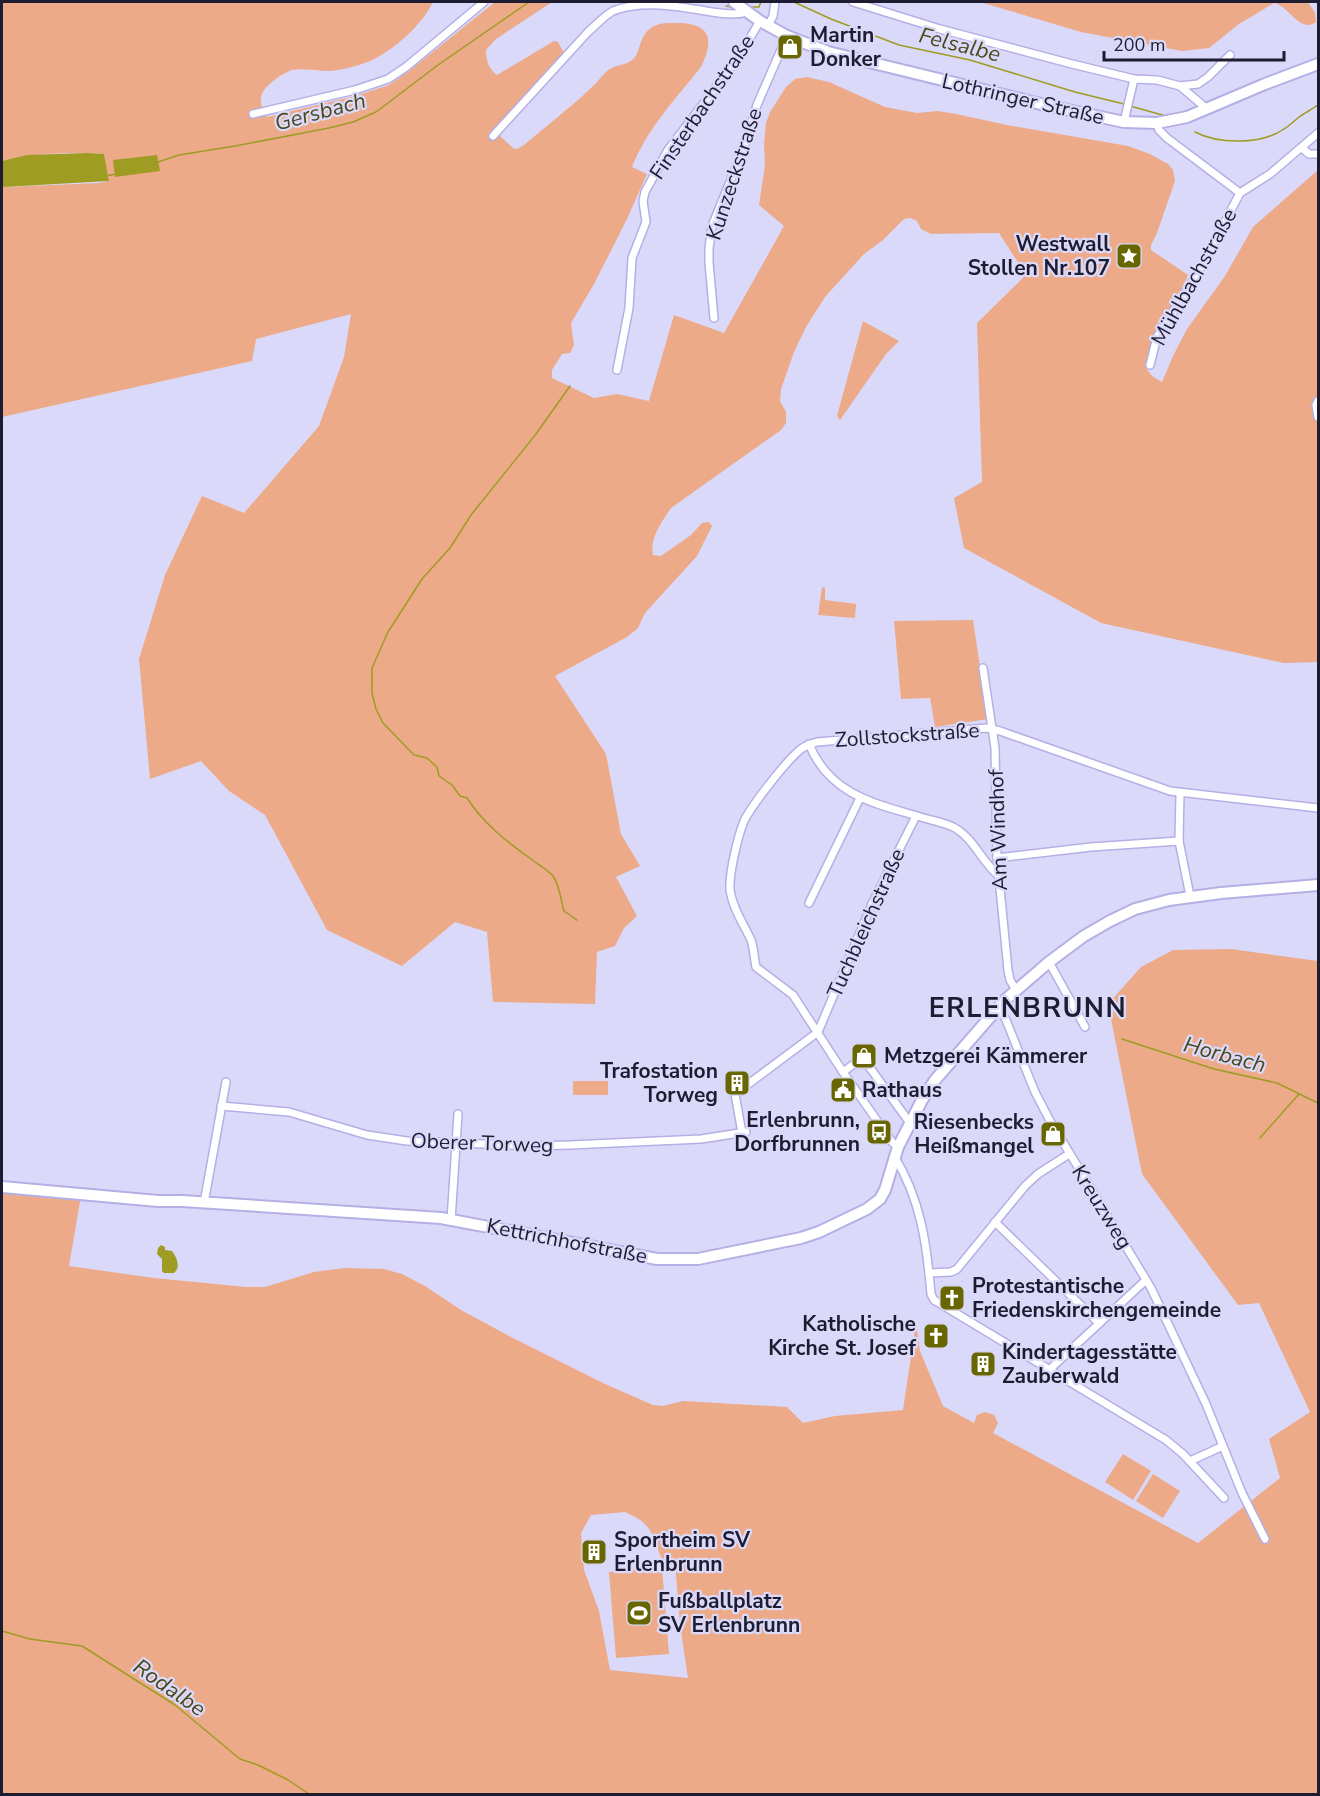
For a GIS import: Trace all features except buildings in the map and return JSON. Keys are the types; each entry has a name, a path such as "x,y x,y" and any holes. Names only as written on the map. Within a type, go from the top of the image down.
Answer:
{"street":[{"path":"253,114 355,90 388,79 406,67 484,2"},
{"name":"Lothringer Straße","path":"734,2 787,36 839,55 1080,114 1124,122 1157,123 1187,117 1318,64"},
{"name":"Finsterbachstraße","path":"617,369 627,323 632,258 646,222 643,201 645,192 668,150 764,23 772,16 775,2"},
{"path":"853,2 940,29 1134,79 1158,80 1180,86 1198,84 1230,56"},
{"path":"493,136 588,32 615,10 628,5 668,4 722,13 748,12"},
{"name":"Kunzeckstraße","path":"714,318 709,263 712,226 745,145 757,105 787,36"},
{"path":"1124,122 1134,79"},
{"path":"1180,86 1208,109"},
{"name":"Mühlbachstraße","path":"1150,365 1156,337 1200,269 1240,193 1167,138 1159,130 1157,123"},
{"path":"1240,193 1269,174 1318,134"},
{"path":"1302,148 1309,154 1318,154"},
{"path":"1318,401 1316,405 1318,417"},
{"name":"Am Windhof","path":"983,668 993,729 996,770 998,875 1008,970 1016,990"},
{"name":"Zollstockstraße","path":"818,1032 793,995 756,967 751,941 737,911 730,888 738,840 744,820 792,757 810,744 967,729 993,729 1180,794 1318,808"},
{"path":"810,744 829,774 843,787 860,798 956,829 971,842 989,867 998,875"},
{"path":"1180,794 1179,841 1190,896"},
{"path":"809,903 860,798"},
{"name":"Tuchbleichstraße","path":"818,1032 872,904 916,816"},
{"path":"997,858 1091,847 1179,841"},
{"name":"Kettrichhofstraße","path":"2,1187 158,1201 408,1215 451,1220 657,1259 698,1259 776,1244 812,1235 867,1209 876,1202 883,1194 896,1152 910,1123 935,1080 998,1007 1049,962 1084,936 1143,907 1190,896 1318,885"},
{"path":"1049,962 1085,1027"},
{"name":"Kreuzweg","path":"998,1007 1006,1020 1035,1092 1069,1154 1146,1280 1198,1387 1242,1493 1265,1539"},
{"path":"818,1032 892,1142 921,1219 931,1294 934,1300 1155,1432 1190,1461 1224,1498"},
{"name":"Oberer Torweg","path":"221,1106 289,1112 377,1137 407,1141 534,1146 658,1143 720,1137 744,1132 735,1094 818,1032"},
{"path":"843,1072 858,1061 865,1061 910,1123"},
{"path":"204,1203 226,1082"},
{"path":"451,1220 458,1114"},
{"path":"929,1273 951,1272 957,1269 1018,1193 1032,1179 1069,1154"},
{"path":"995,1222 1099,1323"},
{"path":"1050,1369 1146,1280"},
{"path":"1190,1461 1223,1446"}],"shaded area":[{"path":"2,2 433,2 422,20 379,57 350,67 324,71 292,70 280,76 262,94 261,104 267,117 355,96 389,85 495,2 552,2 496,39 486,50 488,64 497,75 554,41 558,42 564,53 500,126 498,134 517,149 575,103 607,71 632,60 645,34 654,26 664,23 692,24 705,31 708,43 701,67 654,126 639,152 632,167 647,174 594,284 571,323 574,345 570,353 562,354 552,370 552,378 594,398 617,394 649,401 674,315 724,333 784,226 759,205 765,165 766,123 770,112 786,87 795,79 807,77 829,82 885,107 917,113 938,111 1128,146 1168,164 1173,170 1175,181 1151,250 1188,275 1177,299 1153,338 1148,353 1146,368 1152,376 1162,382 1187,329 1225,276 1253,227 1318,170 1318,662 1284,663 1101,623 964,548 954,498 982,482 977,323 1026,275 999,233 931,234 921,229 917,221 910,218 904,219 883,240 864,254 825,297 806,327 781,389 780,401 786,412 786,423 781,430 671,508 664,518 655,536 653,555 661,556 691,535 702,523 709,522 712,526 697,556 645,613 638,628 627,637 555,676 606,754 621,834 640,866 616,877 637,916 624,928 615,946 597,952 595,1004 493,1002 487,932 455,922 402,966 327,930 265,815 229,791 201,761 150,779 139,659 165,575 202,496 244,513 319,426 344,357 351,314 256,339 252,361 2,417 2,180 4,187 109,181 104,154 53,154 2,161"},
{"path":"980,2 1308,2 1315,13 1316,22 1310,25 1299,22 1284,8 1274,3 1239,24 1209,48 1182,51 1081,32"},
{"path":"104,154 109,181 3,187 2,161 27,155"},
{"path":"157,155 160,171 115,177 113,160"},
{"path":"863,321 899,341 886,354 840,420 837,416"},
{"path":"822,587 825,588 825,600 856,604 855,618 818,615"},
{"path":"973,620 988,719 935,727 930,698 901,699 894,621"},
{"path":"1231,949 1318,961 1318,1794 2,1794 2,1188 81,1196 69,1266 154,1278 246,1287 265,1287 314,1272 344,1268 384,1269 402,1274 511,1337 653,1405 663,1406 683,1401 787,1407 803,1423 835,1416 903,1410 916,1323 920,1351 943,1406 974,1423 977,1415 985,1412 994,1415 998,1423 993,1433 1198,1543 1280,1478 1269,1439 1310,1412 1259,1303 1238,1305 1142,1174 1108,1004 1141,967 1173,950","holes":["625,1512 634,1516 650,1531 662,1560 675,1563 680,1625 688,1678 610,1670 599,1611 584,1570 581,1533 591,1515"]},
{"path":"573,1081 608,1081 608,1095 573,1095"},
{"path":"161,1245 165,1247 165,1250 172,1251 178,1262 174,1273 162,1271 162,1259 157,1254"},
{"path":"1123,1454 1151,1471 1133,1500 1105,1482"},
{"path":"1153,1474 1180,1491 1163,1518 1136,1501"},
{"name":"Fußballplatz SV Erlenbrunn","path":"662,1568 669,1654 616,1658 609,1572"}],"waterway":[{"name":"Gersbach","path":"158,162 179,155 353,122 376,112 438,65 529,2"},
{"path":"751,7 759,7 761,2"},
{"name":"Felsalbe","path":"794,2 899,45 970,60 1075,92 1124,104"},
{"path":"726,6 731,7"},
{"name":"Felsalbe","path":"1195,132 1227,141 1264,138 1284,129 1318,105"},
{"name":"Felsalbe","path":"1130,106 1166,116"},
{"path":"106,176 116,174"},
{"path":"570,386 536,434 471,515 450,548 422,579 388,632 372,668 372,693 383,723 414,755 427,758 437,767 439,776 452,785 460,796 467,798 496,832 553,876 564,911 577,920"},
{"name":"Horbach","path":"1122,1039 1214,1069 1277,1083 1318,1103"},
{"path":"1260,1138 1299,1094"},
{"name":"Rodalbe","path":"2,1631 30,1639 82,1646 175,1705 240,1759 288,1780 309,1794"}],"place":[{"name":"Martin Donker","path":"790,47"},
{"name":"Westwall Stollen Nr.107","path":"1129,256"},
{"name":"Metzgerei Kämmerer","path":"864,1056"},
{"name":"Trafostation Torweg","path":"737,1083"},
{"name":"Rathaus","path":"843,1090"},
{"name":"Erlenbrunn, Dorfbrunnen","path":"879,1132"},
{"name":"Riesenbecks Heißmangel","path":"1053,1134"},
{"name":"Protestantische Friedenskirchengemeinde","path":"952,1298"},
{"name":"Katholische Kirche St. Josef","path":"936,1336"},
{"name":"Kindertagesstätte Zauberwald","path":"983,1364"},
{"name":"Sportheim SV Erlenbrunn","path":"594,1552"},
{"name":"Fußballplatz SV Erlenbrunn","path":"639,1613"}],"district":[{"name":"ERLENBRUNN","path":"1028,1008"}]}
